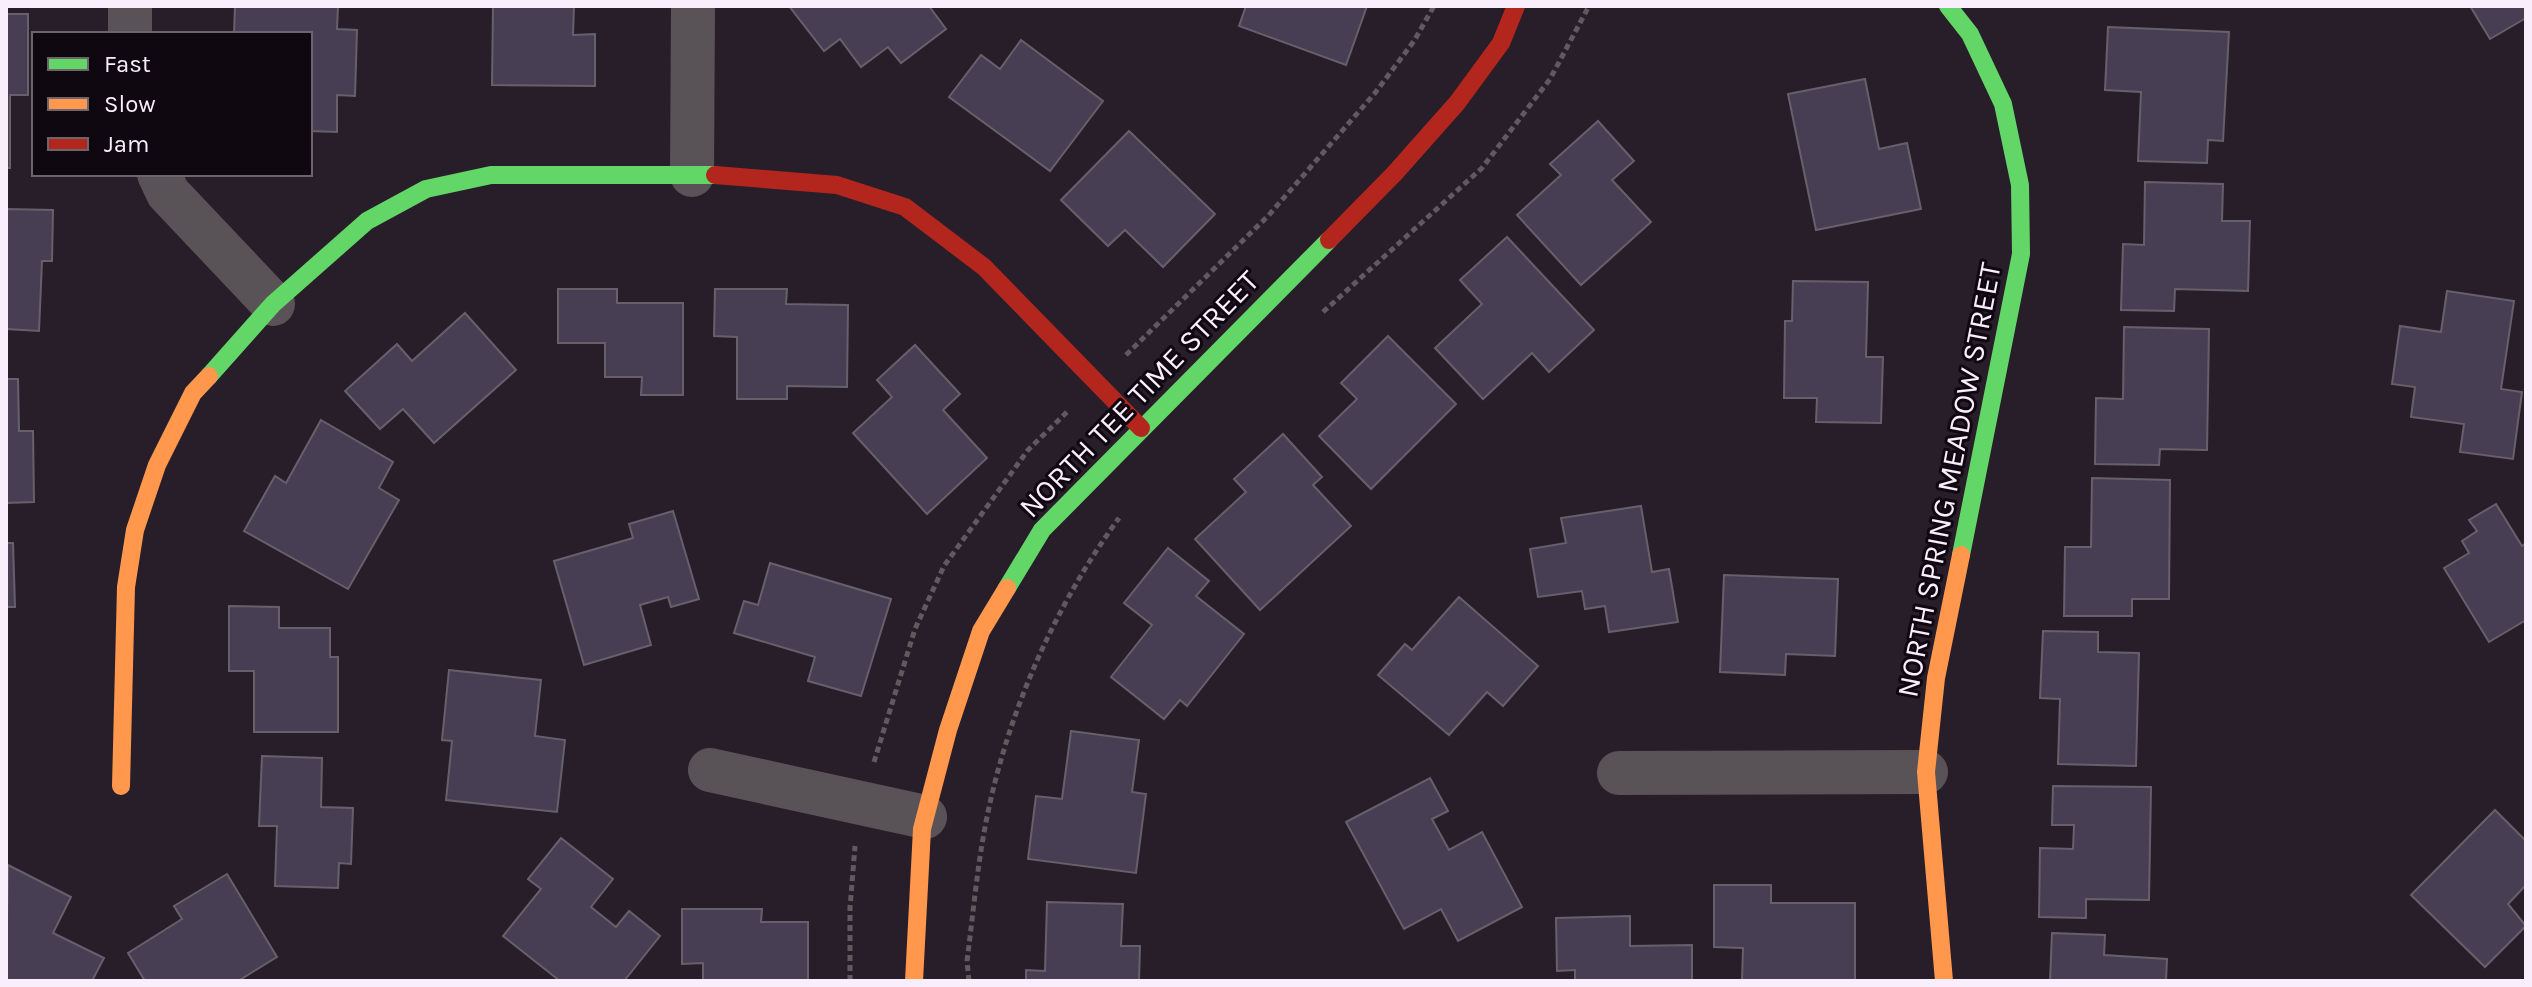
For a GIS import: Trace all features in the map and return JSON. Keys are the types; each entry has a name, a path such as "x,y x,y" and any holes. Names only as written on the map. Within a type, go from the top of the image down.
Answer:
{"street":[{"path":"130,6 130,32"},
{"path":"692,175 693,6"},
{"name":"NORTH TEE TIME STREET","path":"914,981 915,925 925,817 948,730 981,631 1042,530 1394,174 1457,103 1501,43 1516,6"},
{"name":"NORTH SPRING MEADOW STREET","path":"1944,981 1926,772 1936,678 2021,254 2020,185 2003,104 1970,34 1953,8"},
{"path":"121,786 126,587 135,530 157,465 193,393 273,304 367,221 426,189 491,175 726,175 837,185 905,207 984,267 1141,428"},
{"path":"160,176 168,193 273,304"},
{"path":"710,770 925,817"},
{"path":"1619,773 1926,772"}],"path":[{"path":"1322,313 1482,168 1550,79 1589,6"},
{"path":"969,981 967,961 986,822 1015,715 1063,604 1117,519 1128,507"}],"building":[{"path":"235,6 338,6 337,29 357,30 355,96 337,95 337,132 312,131 312,32 234,32"},
{"path":"493,6 574,6 573,35 595,34 595,86 492,85"},
{"path":"789,6 929,6 946,29 901,63 888,47 861,67 840,39 824,51"},
{"path":"1246,6 1367,6 1346,65 1239,26"},
{"path":"2470,6 2526,6 2526,18 2490,39"},
{"path":"6,14 28,14 28,95 10,95 10,168 6,168"},
{"path":"2108,27 2229,32 2223,141 2208,140 2207,163 2138,161 2141,92 2105,90"},
{"path":"1021,40 1103,101 1050,171 949,97 981,55 1000,69"},
{"path":"1865,79 1879,149 1907,143 1921,209 1816,230 1788,94"},
{"path":"1598,121 1634,161 1612,180 1651,222 1581,285 1517,215 1561,175 1550,164"},
{"path":"1129,131 1215,214 1163,267 1125,230 1108,246 1061,200"},
{"path":"2145,182 2223,184 2222,221 2250,221 2248,291 2175,289 2174,311 2121,310 2123,244 2144,245"},
{"path":"6,209 53,210 52,261 42,261 39,331 6,329"},
{"path":"1507,237 1594,330 1549,372 1532,353 1483,399 1435,348 1482,304 1460,280"},
{"path":"1793,281 1868,282 1866,357 1883,357 1881,423 1816,422 1817,398 1784,398 1785,321 1792,321"},
{"path":"558,289 617,289 617,303 683,303 683,395 641,395 642,377 605,377 605,343 558,343"},
{"path":"715,289 787,289 786,304 848,305 847,387 787,386 787,399 737,399 737,337 714,336"},
{"path":"2447,291 2514,301 2501,389 2522,392 2513,459 2460,452 2464,424 2411,417 2415,387 2392,384 2400,326 2441,332"},
{"path":"465,313 516,370 434,443 403,409 380,429 345,391 397,344 412,361"},
{"path":"2124,327 2209,329 2207,450 2160,449 2159,465 2095,464 2096,398 2123,399"},
{"path":"1388,336 1456,404 1371,489 1319,436 1357,399 1341,383"},
{"path":"915,345 960,394 943,410 987,458 927,514 853,433 892,397 877,380"},
{"path":"6,379 18,379 19,431 33,431 34,502 6,503"},
{"path":"321,420 393,462 379,488 399,500 348,589 244,531 275,476 286,483"},
{"path":"1283,434 1322,477 1313,485 1351,526 1260,610 1195,539 1246,492 1234,479"},
{"path":"2092,478 2170,480 2169,599 2132,599 2132,616 2064,616 2065,547 2091,547"},
{"path":"2496,504 2522,546 2526,543 2526,620 2489,642 2444,568 2469,553 2462,541 2477,531 2469,520"},
{"path":"1641,506 1652,572 1669,569 1678,622 1609,632 1605,606 1585,609 1582,591 1538,597 1530,549 1566,543 1561,518"},
{"path":"673,511 699,599 671,607 668,597 640,605 651,645 584,665 554,561 633,538 629,524"},
{"path":"6,543 13,543 15,607 6,607"},
{"path":"1168,548 1209,581 1196,596 1244,634 1187,706 1180,700 1164,719 1111,677 1152,625 1124,603"},
{"path":"770,563 891,599 861,696 808,681 815,657 734,633 744,601 758,605"},
{"path":"1724,575 1838,579 1835,656 1786,654 1785,675 1720,672"},
{"path":"1459,597 1538,666 1503,706 1487,692 1449,735 1378,675 1405,644 1412,650"},
{"path":"229,606 279,607 279,628 330,628 330,657 338,657 338,732 254,732 254,671 229,671"},
{"path":"2043,631 2098,632 2098,652 2139,653 2136,766 2058,764 2060,699 2040,698"},
{"path":"449,670 541,680 535,736 565,740 557,812 446,800 452,741 442,740"},
{"path":"1071,731 1139,740 1132,792 1146,794 1136,873 1028,859 1036,796 1062,799"},
{"path":"262,756 322,758 321,807 353,808 351,864 339,863 338,888 275,886 277,826 259,826"},
{"path":"1430,778 1448,811 1432,819 1449,850 1482,832 1522,907 1458,941 1441,909 1404,929 1346,822"},
{"path":"2053,786 2151,787 2149,900 2086,899 2086,918 2039,917 2040,848 2073,849 2074,825 2052,825"},
{"path":"2495,810 2526,841 2526,885 2508,904 2526,926 2485,967 2411,895"},
{"path":"561,838 613,879 591,907 616,927 629,911 660,936 624,981 560,981 503,936 541,889 528,879"},
{"path":"8,865 71,897 53,933 104,958 92,981 6,981"},
{"path":"227,874 277,957 238,981 145,981 128,953 182,919 174,906"},
{"path":"1714,885 1771,885 1771,903 1855,903 1855,981 1742,981 1743,948 1714,947"},
{"path":"1047,902 1123,904 1121,946 1140,946 1139,981 1026,981 1026,970 1045,971"},
{"path":"682,909 762,909 761,922 808,922 808,981 703,981 703,963 682,964"},
{"path":"1630,916 1630,946 1692,945 1692,981 1575,981 1575,970 1557,971 1556,918"},
{"path":"2052,933 2105,935 2104,955 2167,959 2166,981 2050,981"}],"traffic: fast":[{"path":"1948,6 1970,34 2003,104 2020,185 2021,254 1961,555"},
{"path":"209,376 273,304 367,221 426,189 491,175 715,175"},
{"path":"1007,588 1042,530 1329,240"}],"traffic: slow":[{"path":"121,786 126,587 135,530 157,465 193,393 209,376"},
{"path":"1944,981 1926,772 1936,678 1961,555"},
{"path":"914,981 922,829 948,730 981,631 1007,588"}],"traffic: jam":[{"path":"1329,240 1394,174 1457,103 1501,43 1516,6"},
{"path":"715,175 837,185 905,207 984,267 1141,428"}]}
